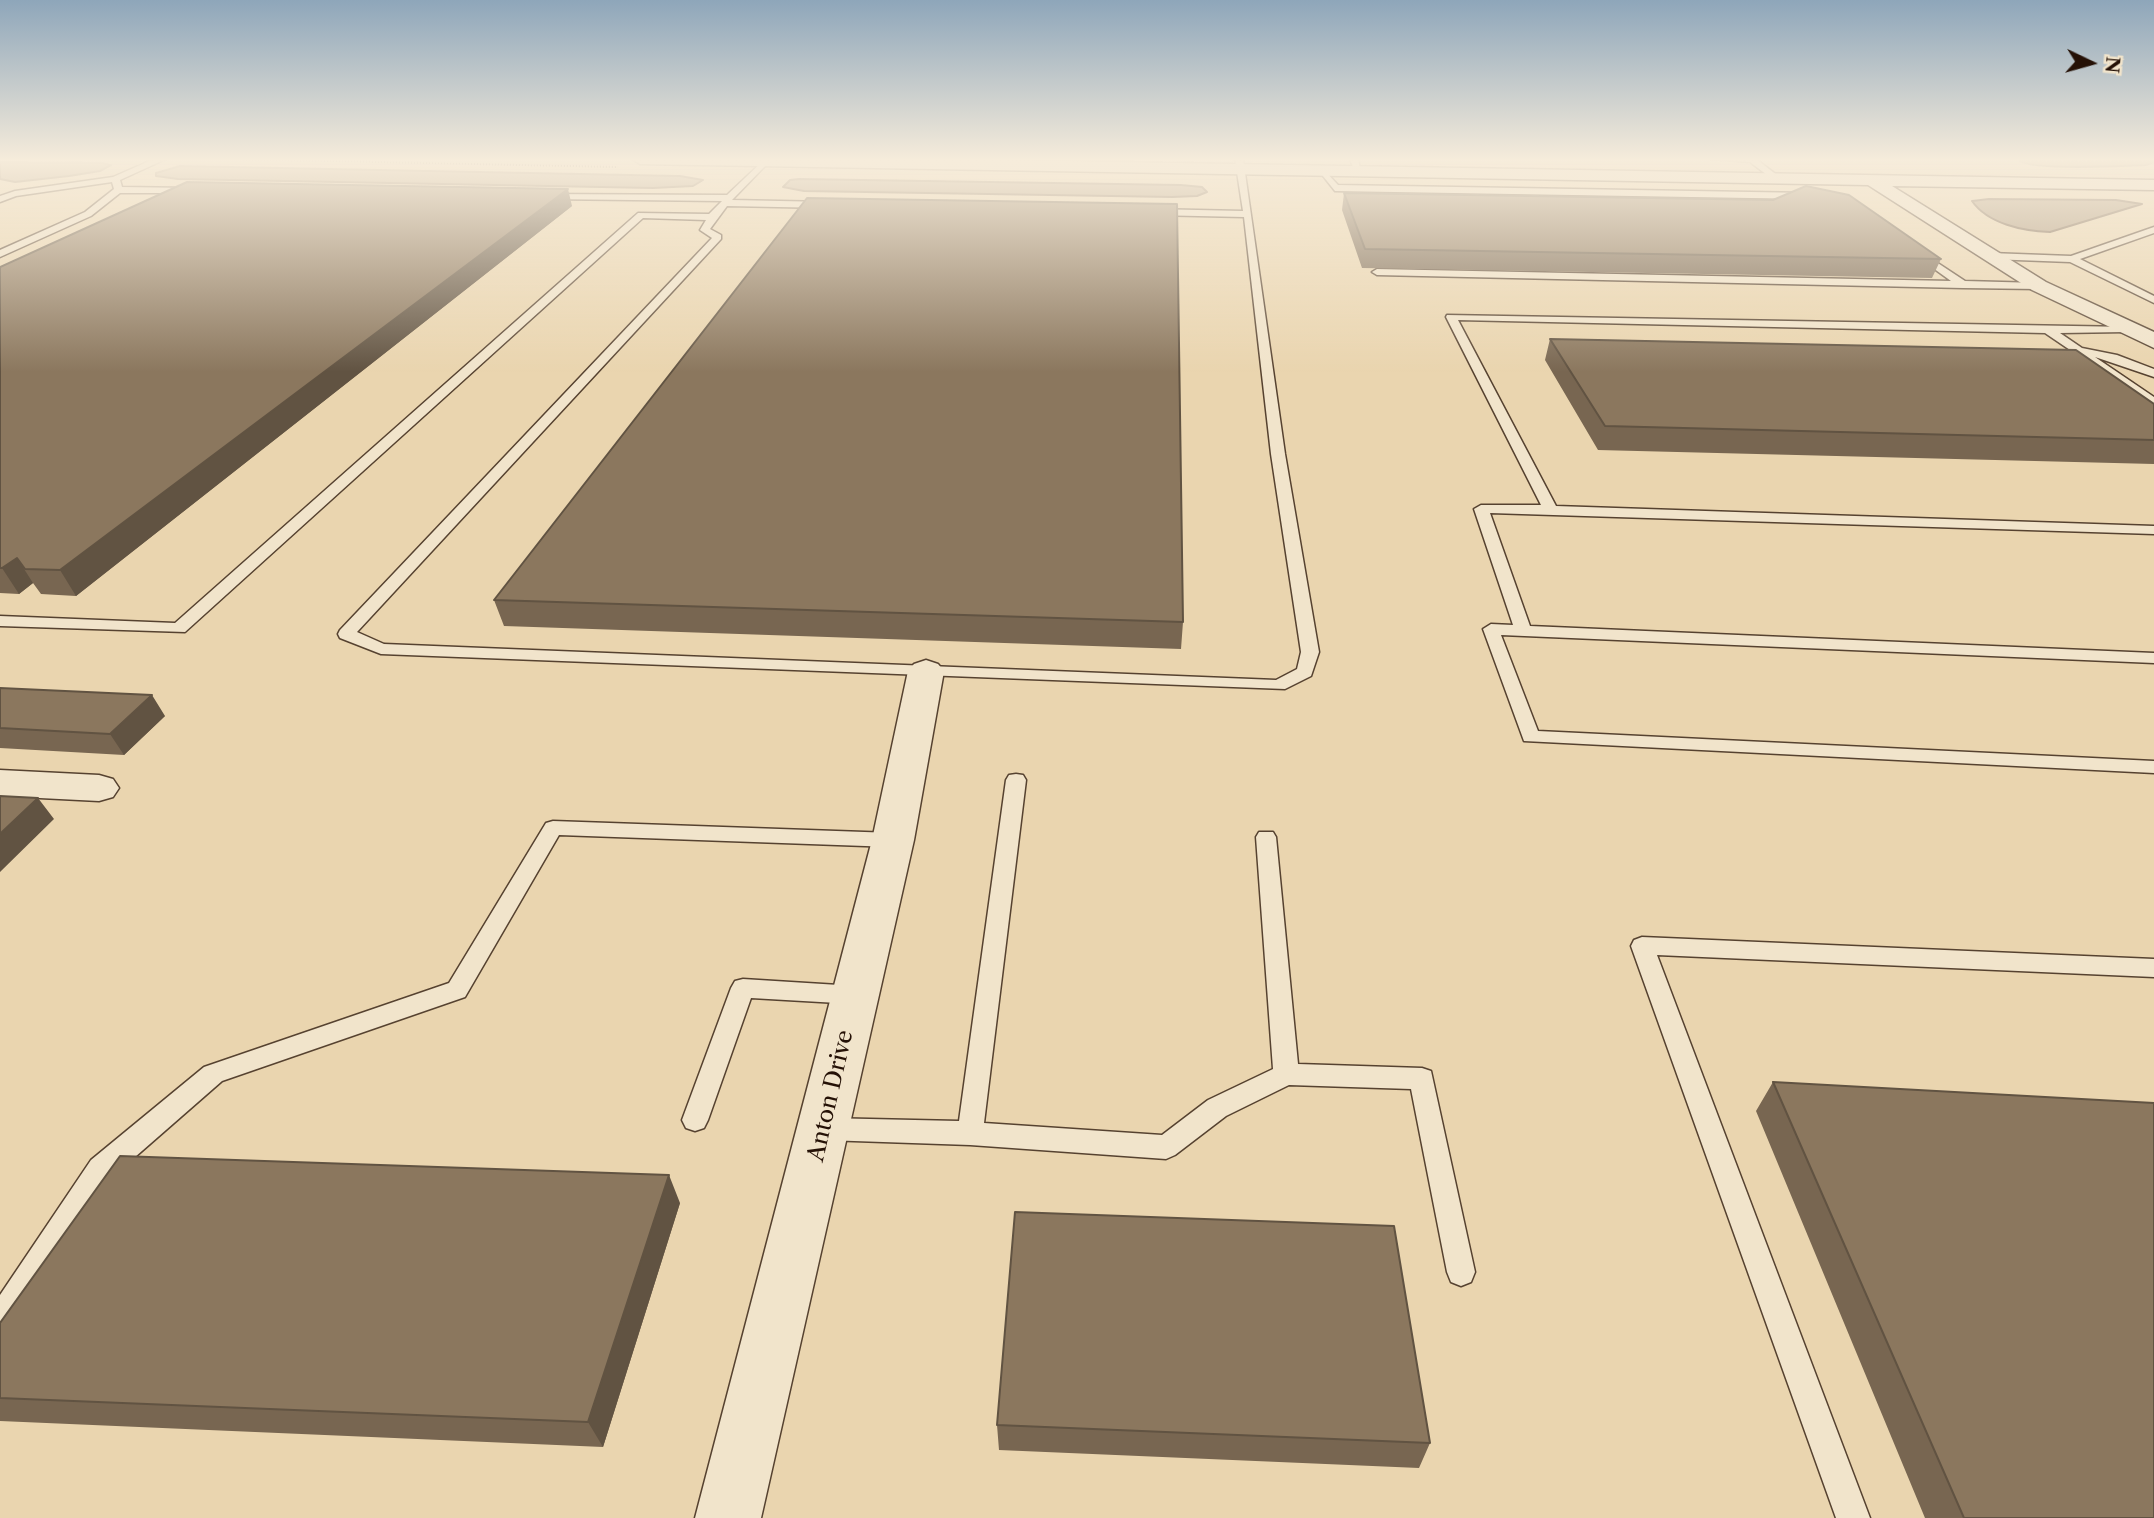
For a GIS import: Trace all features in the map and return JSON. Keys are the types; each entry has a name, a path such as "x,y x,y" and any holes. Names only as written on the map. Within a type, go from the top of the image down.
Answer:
{"street":[{"path":"1949,230 2039,286 2154,341"},
{"name":"Anton Drive","path":"727,1518 893,840 926,671"},
{"path":"0,783 99,788"}],"lane":[{"path":"0,254 53,230"},
{"path":"0,621 179,628 623,230"},
{"path":"705,230 718,237 346,634 382,649 1279,685 1305,672 1310,652 1278,454 1250,230"},
{"path":"1990,256 2072,259 2154,230"},
{"path":"1910,247 1963,285"},
{"path":"2072,259 2154,300"},
{"path":"1377,272 2039,286"},
{"path":"1551,510 1451,317 2048,330 2126,329"},
{"path":"2048,330 2154,403"},
{"path":"2076,349 2113,357 2154,373"},
{"path":"1523,630 1481,509 2154,530"},
{"path":"2154,658 1491,629 1531,737 2154,767"},
{"path":"970,1133 1016,780"},
{"path":"0,1321 101,1169 214,1074 457,990 552,828 893,840"},
{"path":"1266,837 1286,1074"},
{"path":"1853,1518 1642,946 2154,968"},
{"path":"695,1120 743,988 855,995"},
{"path":"824,1129 970,1133 1166,1147 1217,1108 1286,1074 1422,1080 1461,1272"}],"shaded area":[{"path":"2028,230 2057,230 2050,232"}],"building":[{"path":"82,230 514,230 60,570 25,569 17,558 0,568 0,267"},
{"path":"782,230 1177,230 1183,622 494,600"},
{"path":"1358,230 1899,230 1941,259 1365,249"},
{"path":"1550,339 2076,350 2154,404 2154,440 1605,426"},
{"path":"0,688 152,695 110,734 0,728"},
{"path":"0,796 38,798 0,834"},
{"path":"1773,1082 2154,1103 2154,1518 1964,1518"},
{"path":"120,1156 669,1175 588,1422 0,1398 0,1323"},
{"path":"1015,1212 1394,1226 1430,1443 997,1425"}]}
